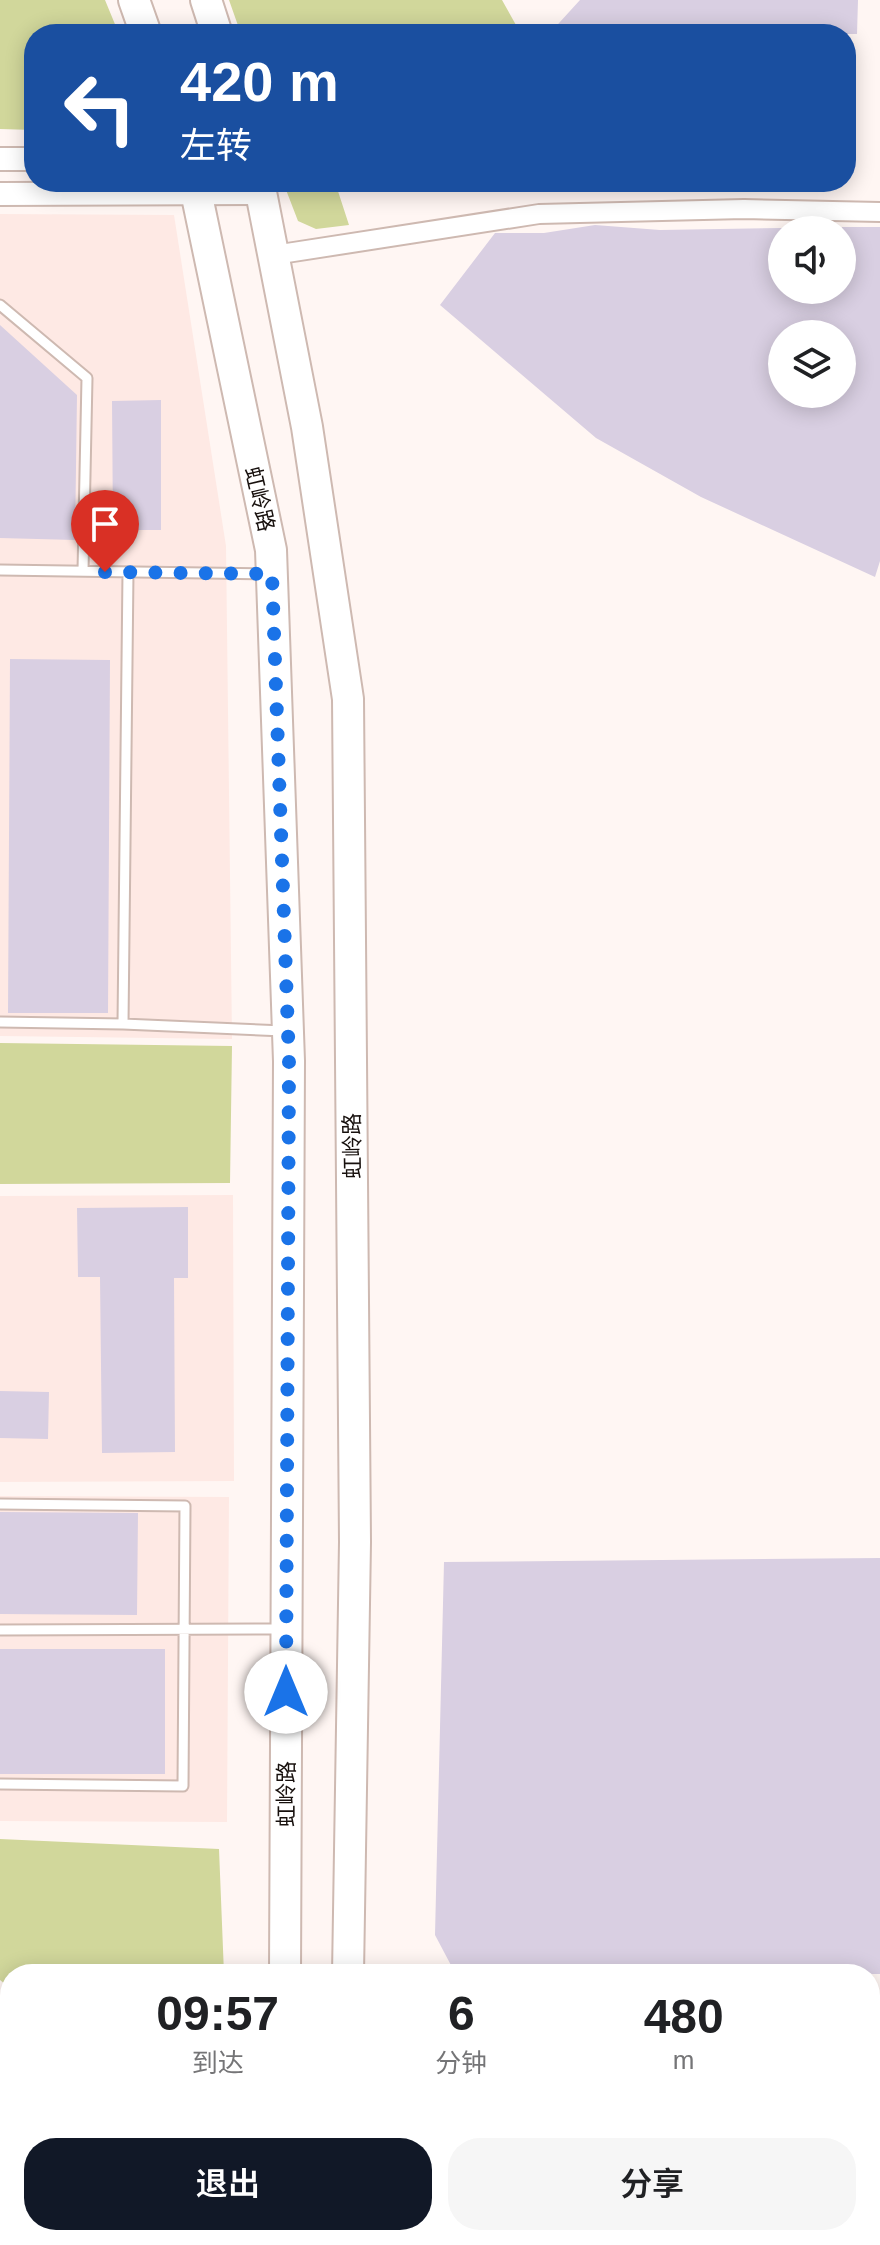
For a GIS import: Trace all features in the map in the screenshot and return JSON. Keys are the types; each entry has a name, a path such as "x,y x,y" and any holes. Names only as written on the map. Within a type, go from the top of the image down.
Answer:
{"main road":[{"path":"134,0 142,24"},
{"path":"206,0 214,24"},
{"name":"虹岭路","path":"197,192 238,406 271,550 288,1031 285,1964"},
{"name":"虹岭路","path":"262,192 307,427 348,699 355,1542 348,1964"}],"street":[{"path":"0,159 24,159"},
{"path":"0,194 65,192"},
{"path":"274,255 539,214 744,209 880,212"}],"lane":[{"path":"0,305 87,378 83,571"},
{"path":"0,570 272,574"},
{"path":"123,1024 128,572"},
{"path":"0,1022 288,1031"},
{"path":"0,1504 185,1506 183,1786 0,1784"},
{"path":"0,1630 286,1629"}],"shaded area":[{"path":"0,214 174,215 226,546 232,1039 0,1036"},
{"path":"233,1195 234,1481 0,1482 0,1196"},
{"path":"0,1496 229,1497 227,1822 0,1821"}],"green space":[{"path":"0,0 105,0 115,24 24,24 24,130 0,129"},
{"path":"229,0 502,0 515,24 237,24"},
{"path":"287,192 338,192 349,225 316,229 298,221"},
{"path":"0,1043 232,1046 230,1183 0,1184"},
{"path":"0,1839 219,1849 224,1964 0,1964"}],"building":[{"path":"580,0 858,0 857,34 856,24 558,24"},
{"path":"595,225 660,230 768,228 768,304 856,304 856,227 880,227 880,561 875,577 701,497 596,438 440,305 495,233 544,233"},
{"path":"0,325 77,395 75,540 0,538"},
{"path":"161,400 161,530 113,530 112,401"},
{"path":"10,659 110,660 108,1013 8,1013"},
{"path":"188,1207 188,1278 174,1278 175,1452 102,1453 100,1277 78,1277 77,1208"},
{"path":"0,1391 49,1392 48,1439 0,1438"},
{"path":"0,1512 138,1513 137,1615 0,1614"},
{"path":"880,1558 880,1964 450,1964 435,1935 444,1562"},
{"path":"0,1649 165,1649 165,1774 0,1774"}],"route":[{"path":"105,572 272,574 289,1061 286,1692"}]}
